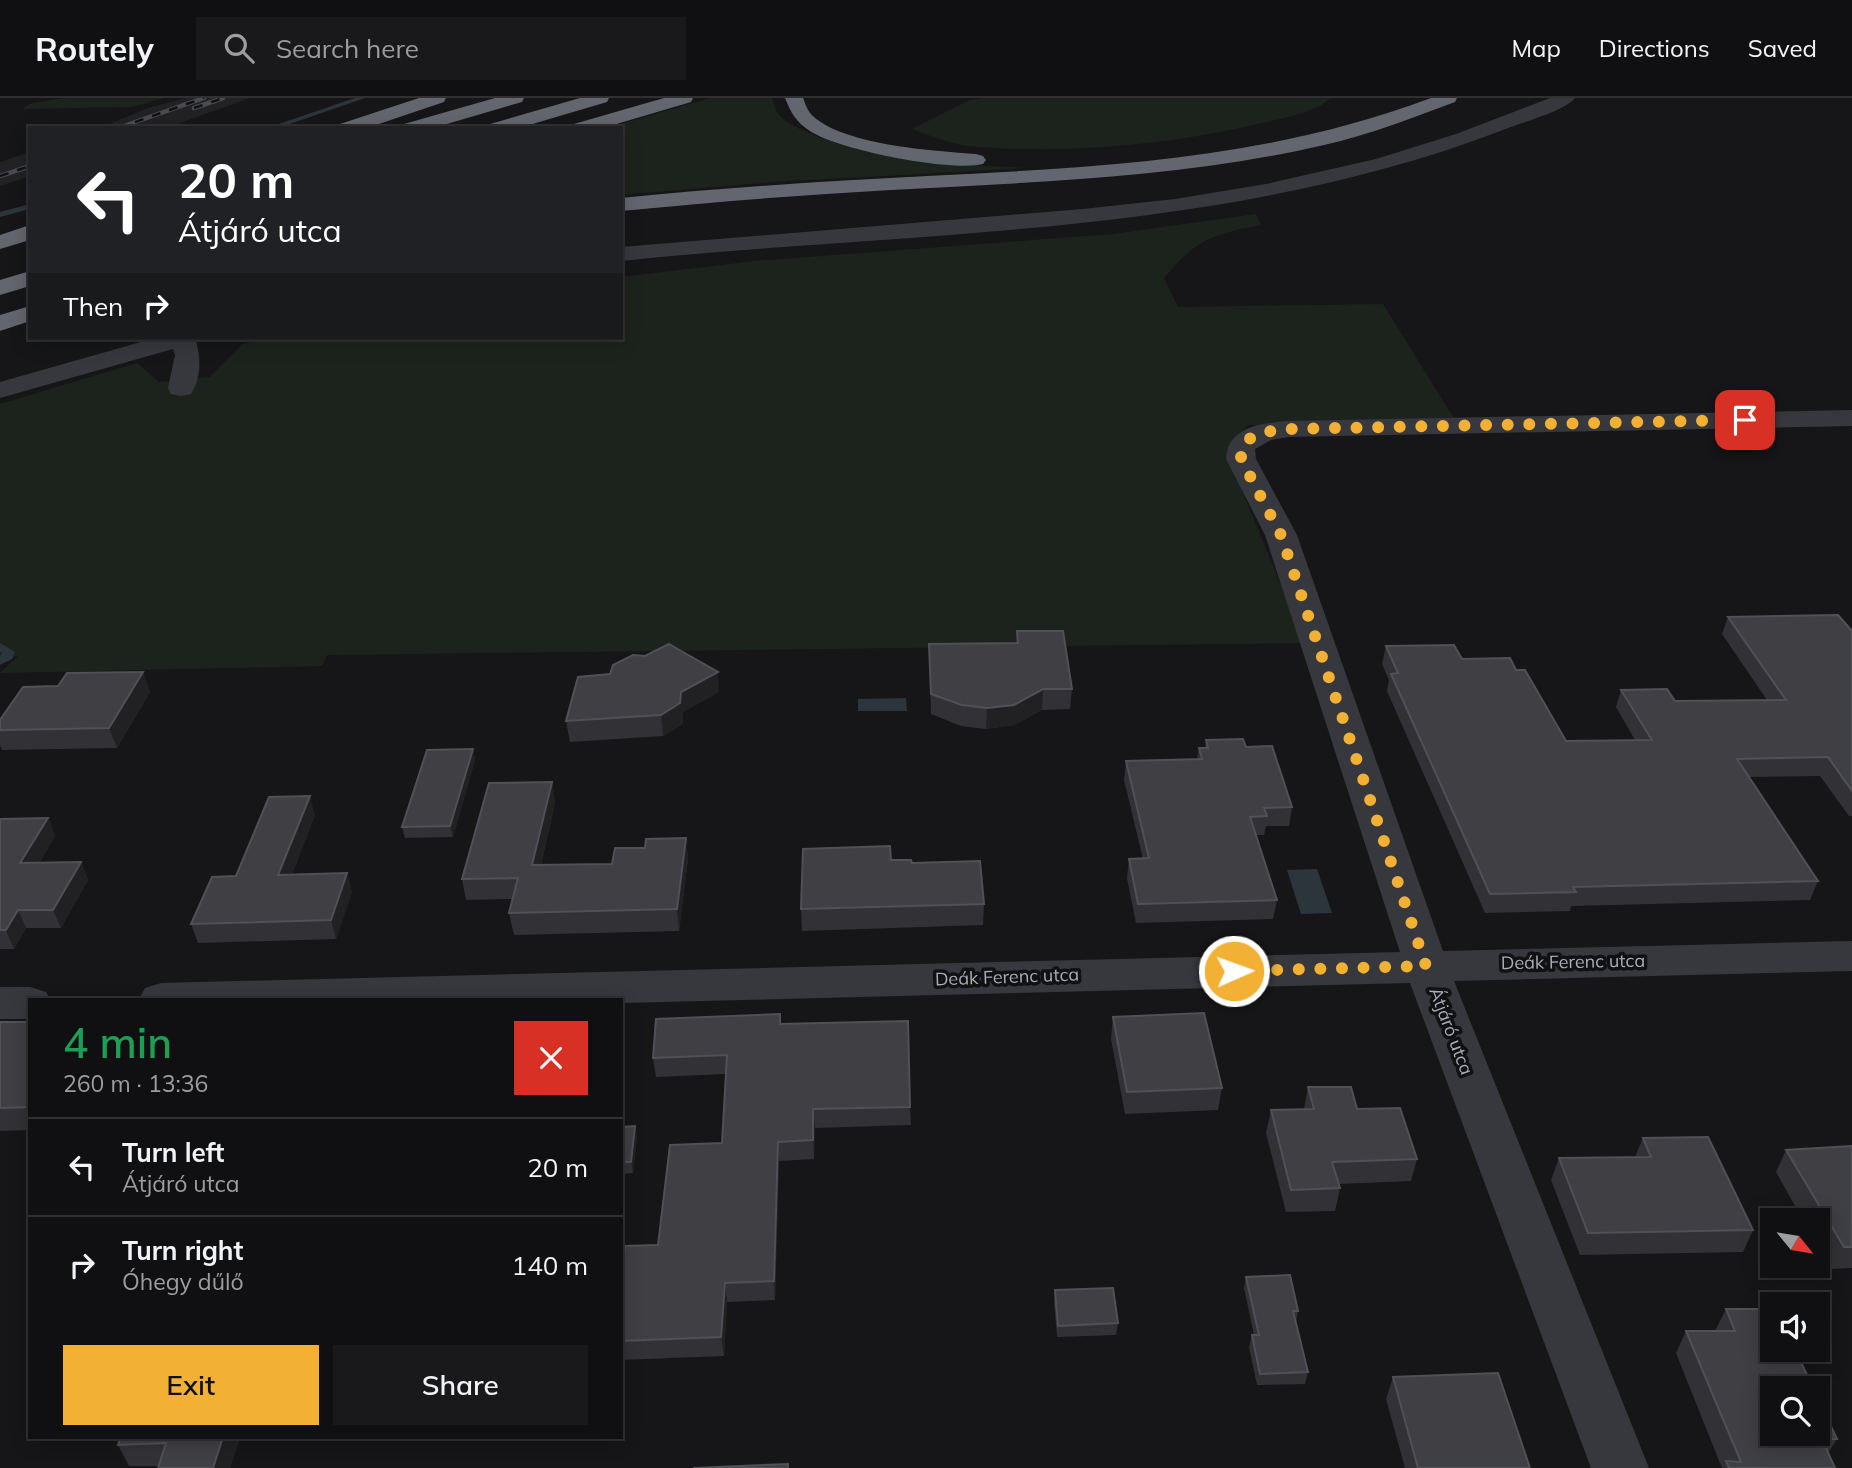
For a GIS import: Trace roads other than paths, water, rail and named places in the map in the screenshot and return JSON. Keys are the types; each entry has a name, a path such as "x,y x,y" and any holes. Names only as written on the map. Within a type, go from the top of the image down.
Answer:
{"highway":[{"path":"353,126 437,98"},
{"path":"418,126 515,98"},
{"path":"504,126 600,98"},
{"path":"588,126 684,98"},
{"path":"794,98 799,113 817,127 868,146 943,158 1036,162 1118,156 1224,142 1324,120 1394,98"},
{"path":"623,205 727,195 1091,173 1185,163 1331,137 1394,119 1448,98"},
{"path":"0,242 28,233"},
{"path":"0,256 28,247"},
{"path":"0,288 28,279"},
{"path":"0,323 28,314"},
{"path":"0,336 28,328"}],"street":[{"path":"623,254 737,242 1040,219 1216,198 1355,171 1429,150 1485,132 1566,98"},
{"path":"0,390 175,340"},
{"path":"181,388 188,355 183,340"},
{"name":"Átjáró utca","path":"1620,1468 1426,966 1281,535 1241,459 1241,447 1250,438 1266,432 1288,429 1852,418"},
{"name":"Deák Ferenc utca","path":"199,998 1852,956"},
{"path":"0,1003 28,1003"}],"waterway":[{"path":"276,126 362,98"},
{"path":"0,215 28,207"},
{"path":"0,647 9,652 8,656 0,661"}],"railway":[{"path":"124,126 204,98"},
{"path":"194,108 223,98"},
{"path":"0,176 28,167"}]}
